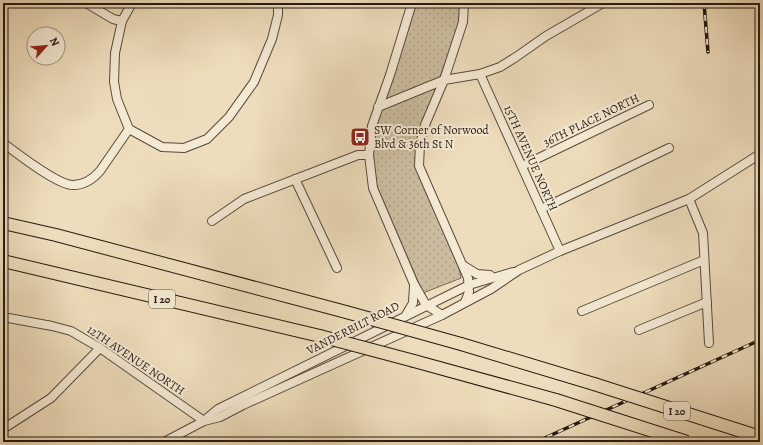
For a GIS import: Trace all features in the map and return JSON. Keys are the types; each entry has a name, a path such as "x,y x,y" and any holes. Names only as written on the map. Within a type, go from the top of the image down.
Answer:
{"highway":[{"path":"3,215 56,236"},
{"name":"I 20","path":"3,223 346,312 461,344 594,384 760,437"},
{"name":"I 20","path":"3,262 320,336 556,400 687,442"}],"street":[{"path":"86,3 113,19 122,21"},
{"path":"132,3 122,21 115,53 114,82 117,99 129,129 162,147 184,148 206,139 229,117 254,82 272,39 278,15 278,3"},
{"path":"412,3 390,75 372,126 369,155 373,188 414,284 426,306 442,315"},
{"path":"464,3 463,22 444,80 425,125 420,144 420,166 464,266 469,285 469,292 466,302"},
{"path":"378,107 444,80 480,74 500,67 516,58 546,36 603,3"},
{"name":"15TH AVENUE NORTH","path":"480,74 560,251"},
{"name":"36TH PLACE NORTH","path":"522,166 649,105"},
{"path":"3,143 59,180 72,185 87,182 94,177 100,171 129,129"},
{"path":"541,209 669,148"},
{"path":"212,221 244,199 358,154 369,155"},
{"name":"VANDERBILT ROAD","path":"204,421 220,417 243,405 442,315 491,289 519,270 560,251 689,199 760,154"},
{"path":"295,179 337,268"},
{"path":"689,199 703,233 709,343"},
{"path":"582,311 704,260"},
{"path":"464,266 477,274 499,275"},
{"name":"VANDERBILT ROAD","path":"164,442 204,421 218,409 406,315 469,285 519,270"},
{"path":"406,315 413,303 414,284"},
{"path":"639,330 707,302"},
{"name":"12TH AVENUE NORTH","path":"3,317 52,326 71,332 100,348 204,421"},
{"path":"3,429 51,398 100,348"}],"shaded area":[{"path":"416,3 461,3 460,22 416,142 416,165 457,259 461,278 423,293 377,187 373,155 376,127"}],"railway":[{"path":"704,3 708,52"},
{"path":"536,442 760,340"}],"place":[{"name":"SW Corner of Norwood Blvd & 36th St N","path":"360,137"}]}
